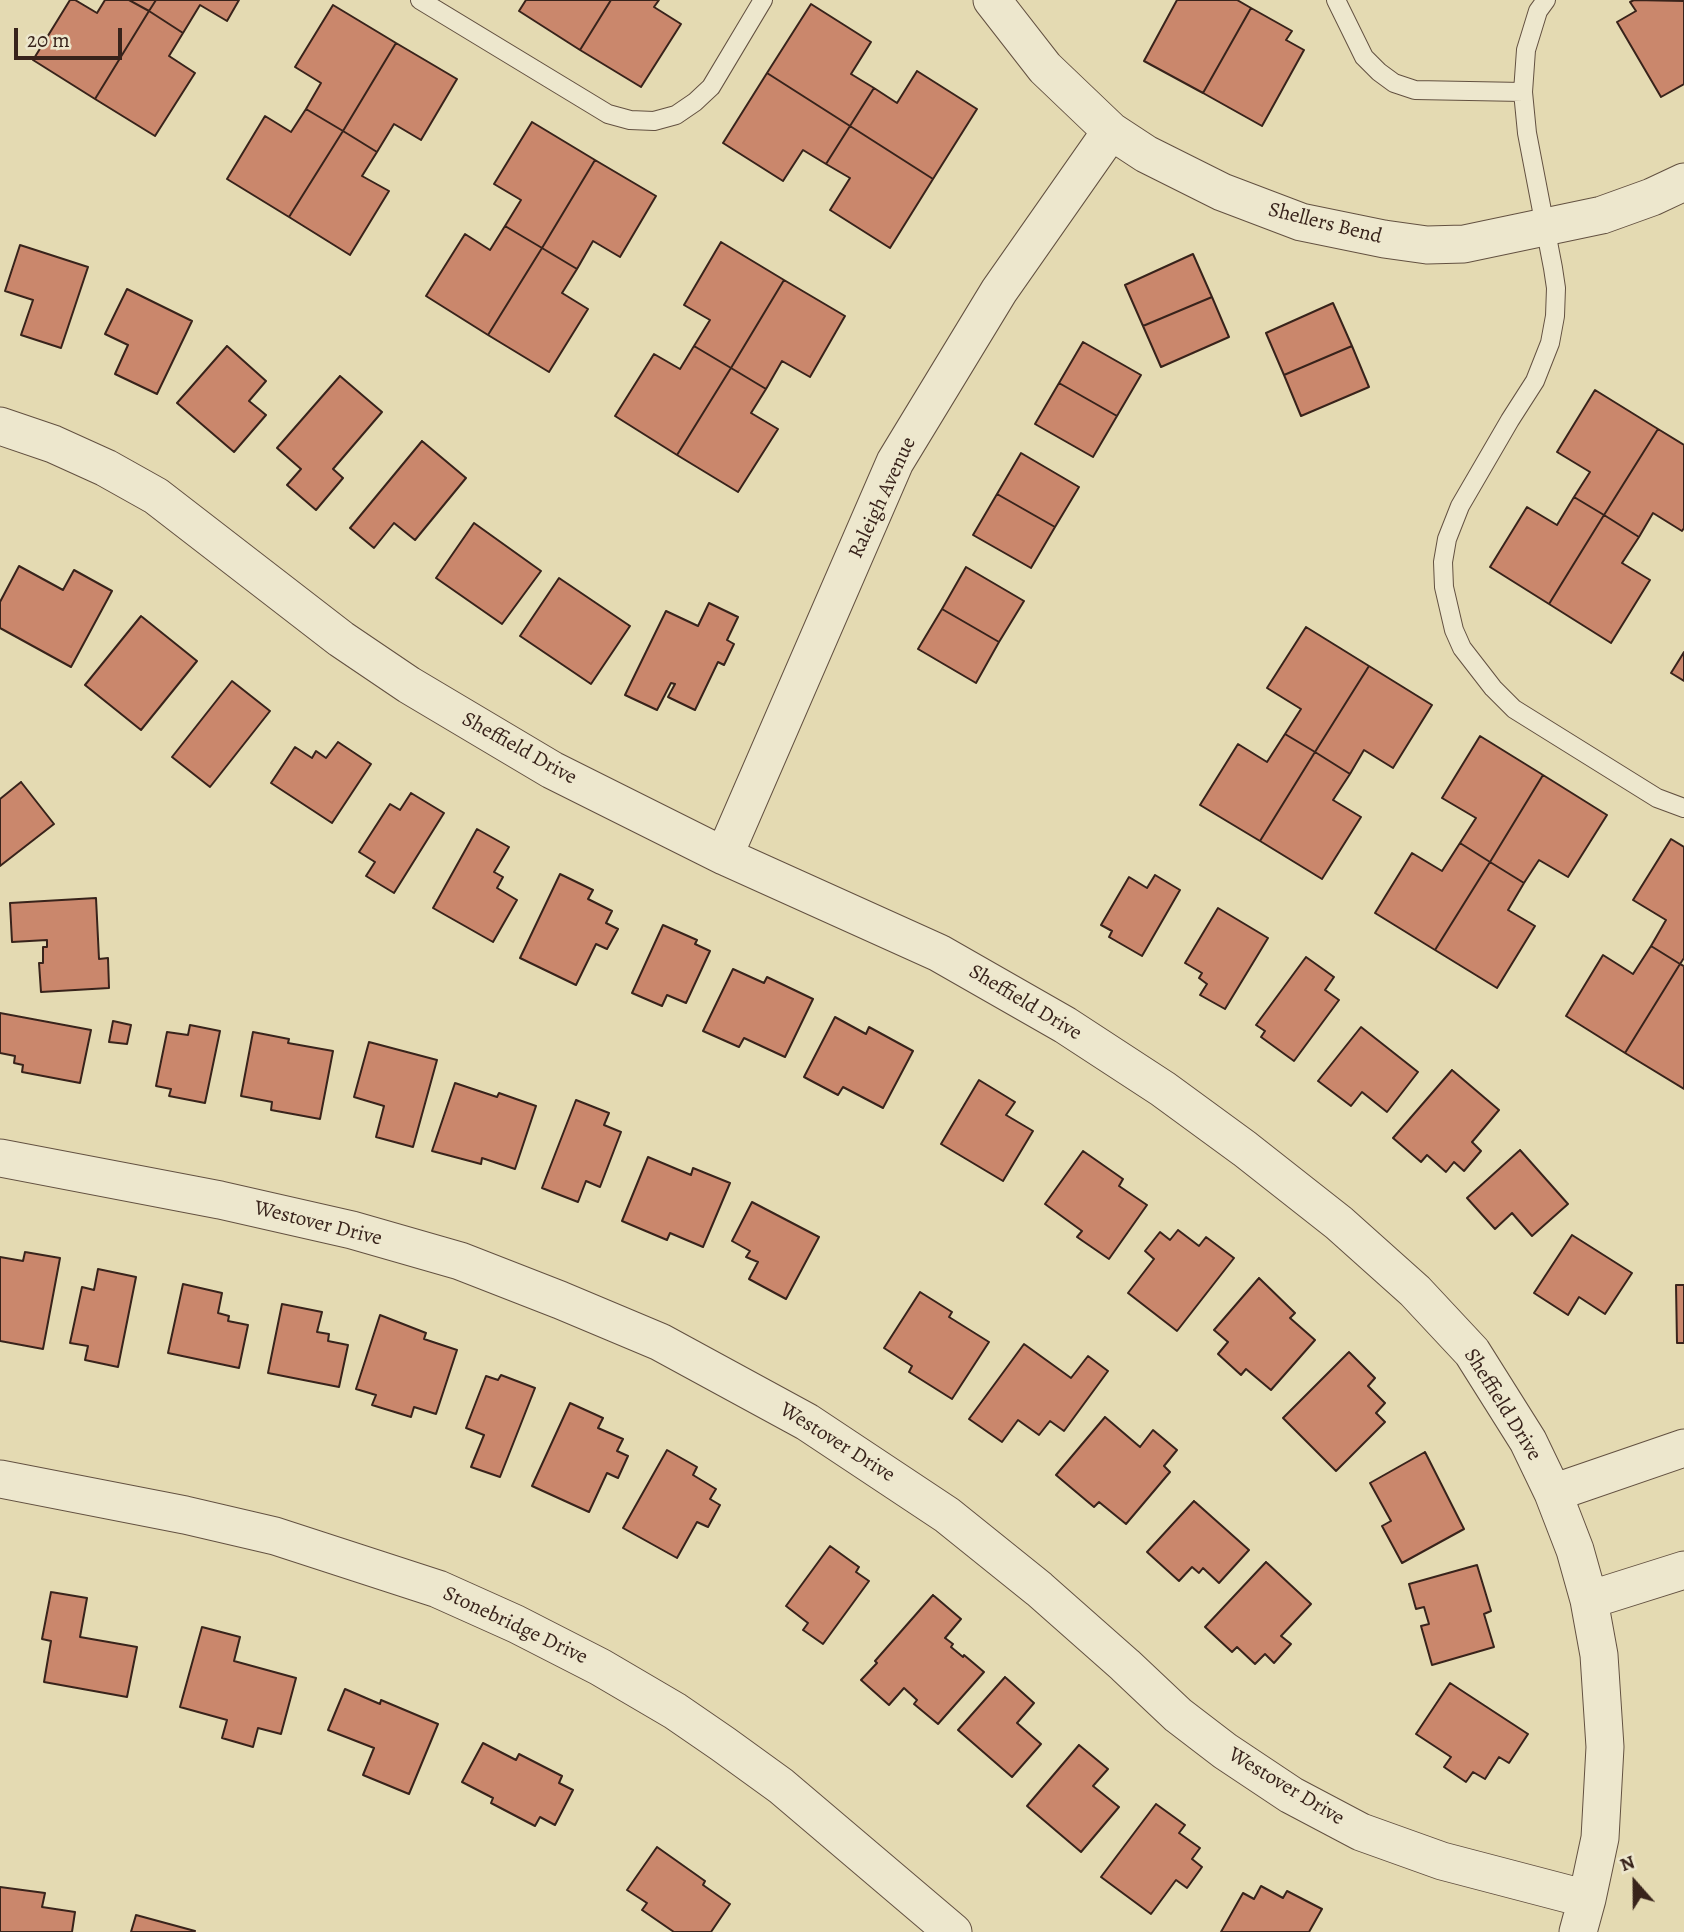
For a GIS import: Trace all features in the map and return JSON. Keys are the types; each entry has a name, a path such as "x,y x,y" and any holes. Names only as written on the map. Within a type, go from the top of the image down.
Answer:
{"street":[{"name":"Shellers Bend","path":"992,0 1045,68 1111,131 1146,154 1222,192 1290,218 1336,230 1427,245 1464,244 1602,215 1684,182"},
{"name":"Raleigh Avenue","path":"724,856 895,462 999,291 1111,131"},
{"name":"Sheffield Drive","path":"0,426 53,444 106,468 156,496 341,639 409,685 552,770 724,856 939,953 1065,1025 1163,1089 1245,1149 1358,1240 1415,1292 1472,1352 1517,1423 1553,1493 1589,1600 1599,1655 1605,1747 1600,1838 1583,1916"},
{"name":"Westover Drive","path":"0,1158 220,1200 352,1230 460,1261 660,1342 807,1422 947,1515 1039,1589 1178,1715 1225,1751 1291,1795 1361,1832 1583,1916"},
{"path":"1553,1493 1684,1448"},
{"name":"Stonebridge Drive","path":"0,1479 185,1515 275,1536 438,1590 516,1624 600,1667 675,1711 732,1751 781,1786 953,1932"},
{"path":"1589,1600 1684,1570"}],"lane":[{"path":"420,0 608,114 630,120 654,121 676,115 710,87 763,0"},
{"path":"1336,0 1364,57 1394,83 1415,90 1523,92"},
{"path":"1546,0 1538,11 1526,50 1523,92 1527,133 1547,228 1556,288 1555,316 1550,343 1535,381 1460,506 1447,539 1444,575 1449,610 1462,648 1493,688 1514,709 1657,798 1684,808"}],"building":[{"path":"70,0 75,0 97,13 105,0 129,0 149,11 95,99 33,60"},
{"path":"129,0 156,0 149,11"},
{"path":"156,0 239,0 227,21 200,5 183,33 149,11"},
{"path":"526,0 611,0 580,50 519,11"},
{"path":"611,0 659,0 654,7 681,24 641,87 580,50"},
{"path":"1177,0 1237,0 1251,8 1203,93 1144,61"},
{"path":"1684,1 1684,84 1661,97 1617,22 1636,11 1630,2"},
{"path":"811,4 871,42 851,74 874,88 850,126 767,73"},
{"path":"333,5 396,43 343,131 306,109 321,83 295,67"},
{"path":"1251,8 1292,31 1286,40 1304,50 1262,126 1203,93"},
{"path":"149,11 183,33 169,56 195,73 155,136 95,99"},
{"path":"396,43 457,79 421,140 394,124 377,152 343,131"},
{"path":"917,71 977,109 933,179 850,126 874,88 897,103"},
{"path":"767,73 850,126 826,164 803,150 783,181 723,143"},
{"path":"306,109 343,131 289,217 227,179 265,116 291,132"},
{"path":"532,122 595,160 542,248 505,226 521,200 494,184"},
{"path":"850,126 933,179 890,248 830,210 850,178 826,164"},
{"path":"343,131 377,152 362,176 389,191 350,255 289,217"},
{"path":"595,160 656,196 620,257 593,241 577,269 542,248"},
{"path":"505,226 542,248 488,335 426,296 465,234 490,250"},
{"path":"721,242 784,280 731,368 694,346 710,320 684,305"},
{"path":"20,245 88,267 61,348 21,335 33,300 5,291"},
{"path":"542,248 577,269 562,293 588,309 549,372 488,335"},
{"path":"1193,254 1212,297 1143,326 1125,285"},
{"path":"784,280 845,316 810,377 782,361 766,389 731,368"},
{"path":"127,289 192,321 157,394 115,374 128,345 105,334"},
{"path":"1212,297 1229,337 1161,367 1143,326"},
{"path":"1333,303 1352,346 1284,375 1266,333"},
{"path":"1083,342 1141,375 1117,416 1059,383"},
{"path":"227,346 266,381 249,401 266,415 234,452 177,403"},
{"path":"694,346 731,368 677,455 615,416 654,354 680,369"},
{"path":"1352,346 1369,387 1301,416 1284,375"},
{"path":"731,368 766,389 751,413 778,429 738,492 677,455"},
{"path":"340,376 382,412 333,469 343,478 316,510 287,485 301,469 277,448"},
{"path":"1059,383 1117,416 1093,457 1035,424"},
{"path":"1595,390 1658,429 1604,515 1574,497 1590,472 1557,452"},
{"path":"1658,429 1684,445 1684,528 1682,531 1653,513 1639,537 1604,515"},
{"path":"422,441 466,478 415,540 394,523 374,548 350,528"},
{"path":"1021,453 1079,487 1055,527 997,494"},
{"path":"997,494 1055,527 1031,568 973,535"},
{"path":"1574,497 1604,515 1549,604 1490,567 1527,507 1557,525"},
{"path":"1604,515 1639,537 1622,563 1650,580 1611,643 1549,604"},
{"path":"474,523 541,571 502,624 436,578"},
{"path":"19,566 63,590 74,570 112,591 71,667 0,628 0,602"},
{"path":"966,567 1024,601 999,642 942,609"},
{"path":"559,578 630,626 591,684 520,636"},
{"path":"709,603 738,617 727,640 734,644 724,665 718,662 695,710 668,697 675,684 671,683 657,710 625,695 666,611 698,626"},
{"path":"942,609 999,642 976,683 918,649"},
{"path":"141,616 197,661 141,730 85,685"},
{"path":"1306,627 1369,666 1315,752 1285,734 1301,709 1267,688"},
{"path":"1684,652 1684,681 1671,673"},
{"path":"1369,666 1432,705 1393,768 1364,750 1350,774 1315,752"},
{"path":"232,681 270,711 210,787 172,757"},
{"path":"1285,734 1315,752 1260,841 1200,805 1238,744 1267,762"},
{"path":"1480,736 1543,775 1490,862 1460,843 1476,818 1442,798"},
{"path":"338,742 371,764 332,823 271,783 295,747 312,758 316,751 326,758"},
{"path":"1315,752 1350,774 1333,800 1361,817 1322,879 1260,841"},
{"path":"1543,775 1607,815 1568,877 1539,860 1524,883 1490,862"},
{"path":"21,782 54,824 0,866 0,799"},
{"path":"411,793 444,813 394,893 366,876 375,862 359,852 390,804 400,810"},
{"path":"477,829 509,847 494,872 503,877 497,888 517,900 493,942 433,908"},
{"path":"1671,839 1684,847 1684,958 1680,964 1651,946 1666,920 1633,900"},
{"path":"1460,843 1490,862 1435,950 1375,913 1412,853 1442,871"},
{"path":"1490,862 1524,883 1508,910 1535,926 1497,988 1435,950"},
{"path":"560,874 593,890 588,899 612,911 606,923 618,929 607,949 596,944 576,985 520,958"},
{"path":"1155,875 1180,890 1142,956 1109,937 1112,931 1101,925 1129,877 1147,888"},
{"path":"96,898 99,959 108,958 109,988 41,992 39,963 43,963 43,947 47,947 47,940 12,942 10,903"},
{"path":"1218,908 1268,938 1225,1009 1200,995 1207,984 1199,978 1202,973 1185,963"},
{"path":"663,925 697,940 695,944 710,951 686,1003 667,995 662,1006 632,993"},
{"path":"1651,946 1680,964 1625,1053 1566,1016 1603,955 1633,974"},
{"path":"1306,957 1334,977 1325,990 1339,1000 1294,1061 1261,1037 1265,1031 1256,1025"},
{"path":"1680,964 1684,966 1684,1089 1625,1053"},
{"path":"733,969 764,983 767,977 813,999 785,1057 744,1038 739,1047 703,1031"},
{"path":"0,1013 91,1030 80,1083 22,1072 23,1065 14,1063 15,1056 0,1053"},
{"path":"835,1017 866,1034 869,1027 913,1051 883,1108 843,1087 838,1095 804,1077"},
{"path":"113,1021 131,1025 127,1044 109,1042"},
{"path":"190,1025 220,1031 205,1103 169,1096 171,1089 156,1086 167,1032 188,1035"},
{"path":"1361,1027 1418,1072 1387,1112 1362,1092 1351,1106 1318,1081"},
{"path":"253,1032 289,1039 288,1043 333,1051 320,1119 271,1110 272,1102 241,1096"},
{"path":"369,1042 437,1060 413,1147 376,1137 384,1106 354,1097"},
{"path":"1452,1070 1499,1110 1472,1142 1481,1151 1464,1171 1454,1162 1446,1172 1427,1155 1421,1162 1393,1138"},
{"path":"979,1080 1015,1102 1006,1115 1033,1131 1003,1181 941,1144"},
{"path":"455,1083 497,1097 499,1093 536,1106 515,1169 482,1158 481,1164 432,1151"},
{"path":"576,1100 609,1113 604,1125 621,1132 600,1187 586,1181 578,1202 542,1188"},
{"path":"1520,1150 1568,1204 1532,1236 1512,1213 1495,1229 1467,1198"},
{"path":"1083,1151 1123,1179 1119,1186 1147,1205 1109,1259 1077,1237 1082,1231 1045,1204"},
{"path":"648,1157 691,1175 693,1168 730,1183 703,1247 670,1233 667,1240 622,1221"},
{"path":"752,1202 819,1237 786,1299 749,1279 758,1262 746,1257 750,1251 732,1241"},
{"path":"1178,1230 1199,1246 1206,1237 1234,1258 1177,1331 1128,1293 1154,1259 1145,1251 1160,1232 1170,1240"},
{"path":"1572,1235 1632,1273 1605,1314 1579,1297 1568,1315 1534,1293"},
{"path":"25,1252 60,1258 43,1349 0,1341 0,1257 23,1261"},
{"path":"98,1269 136,1277 118,1367 85,1360 88,1346 70,1343 82,1287 94,1290"},
{"path":"1259,1278 1295,1313 1290,1318 1315,1340 1271,1390 1246,1369 1241,1375 1218,1354 1228,1342 1214,1330"},
{"path":"183,1284 222,1293 218,1313 229,1316 228,1321 248,1325 239,1368 168,1353"},
{"path":"1676,1285 1684,1285 1684,1343 1677,1343"},
{"path":"920,1292 952,1312 949,1317 989,1342 952,1399 909,1372 912,1366 884,1348"},
{"path":"282,1304 322,1312 317,1332 329,1334 328,1341 348,1345 339,1387 268,1373"},
{"path":"380,1315 426,1333 424,1339 457,1350 436,1414 414,1407 411,1417 372,1405 376,1395 356,1389"},
{"path":"1024,1344 1071,1378 1088,1356 1108,1371 1064,1431 1050,1421 1039,1435 1018,1420 1002,1442 969,1419"},
{"path":"1349,1352 1375,1378 1368,1386 1385,1403 1376,1413 1385,1422 1336,1471 1283,1418"},
{"path":"501,1375 535,1388 500,1477 471,1467 484,1435 466,1428 486,1376 498,1380"},
{"path":"570,1403 603,1418 598,1428 623,1439 617,1451 628,1456 618,1478 607,1473 589,1512 532,1486"},
{"path":"1105,1417 1140,1447 1153,1430 1177,1450 1164,1466 1170,1472 1126,1524 1099,1502 1094,1507 1056,1475"},
{"path":"667,1450 697,1467 693,1475 716,1489 710,1499 720,1505 708,1527 697,1522 677,1558 623,1528"},
{"path":"1425,1452 1464,1529 1402,1563 1382,1526 1391,1521 1370,1483"},
{"path":"1194,1501 1249,1550 1219,1583 1203,1568 1199,1573 1192,1567 1179,1581 1147,1552"},
{"path":"830,1546 859,1567 856,1572 869,1581 823,1644 803,1630 808,1623 786,1606"},
{"path":"1266,1562 1311,1604 1281,1636 1291,1644 1274,1663 1265,1654 1255,1664 1237,1647 1232,1652 1205,1627"},
{"path":"1477,1565 1491,1611 1484,1614 1494,1647 1432,1665 1421,1626 1429,1624 1424,1607 1416,1609 1409,1584"},
{"path":"51,1592 87,1598 80,1637 137,1647 127,1697 44,1682 51,1641 42,1639"},
{"path":"933,1595 961,1619 945,1638 953,1644 951,1647 984,1672 938,1724 914,1704 917,1700 904,1688 889,1705 861,1680"},
{"path":"202,1627 240,1637 234,1661 296,1678 281,1734 258,1728 253,1747 222,1738 227,1720 180,1707"},
{"path":"1005,1677 1034,1703 1017,1723 1041,1744 1012,1777 958,1730"},
{"path":"1450,1683 1528,1734 1509,1763 1499,1757 1485,1779 1473,1772 1466,1782 1444,1767 1451,1757 1416,1734"},
{"path":"345,1689 380,1704 381,1700 438,1724 409,1794 363,1775 374,1748 328,1730"},
{"path":"483,1743 516,1760 519,1754 562,1776 559,1783 573,1790 555,1825 540,1817 535,1826 491,1803 493,1798 462,1782"},
{"path":"1079,1745 1108,1769 1093,1786 1119,1807 1081,1852 1027,1806"},
{"path":"1156,1804 1185,1825 1179,1833 1200,1848 1192,1859 1202,1867 1187,1888 1176,1880 1151,1914 1101,1877"},
{"path":"657,1847 705,1881 703,1885 730,1904 711,1932 674,1932 642,1910 647,1903 627,1890"},
{"path":"1261,1886 1283,1898 1287,1891 1322,1909 1309,1932 1221,1932 1243,1893 1254,1899"},
{"path":"0,1887 45,1893 42,1907 75,1912 72,1932 0,1932"},
{"path":"136,1915 195,1931 131,1932"}]}
